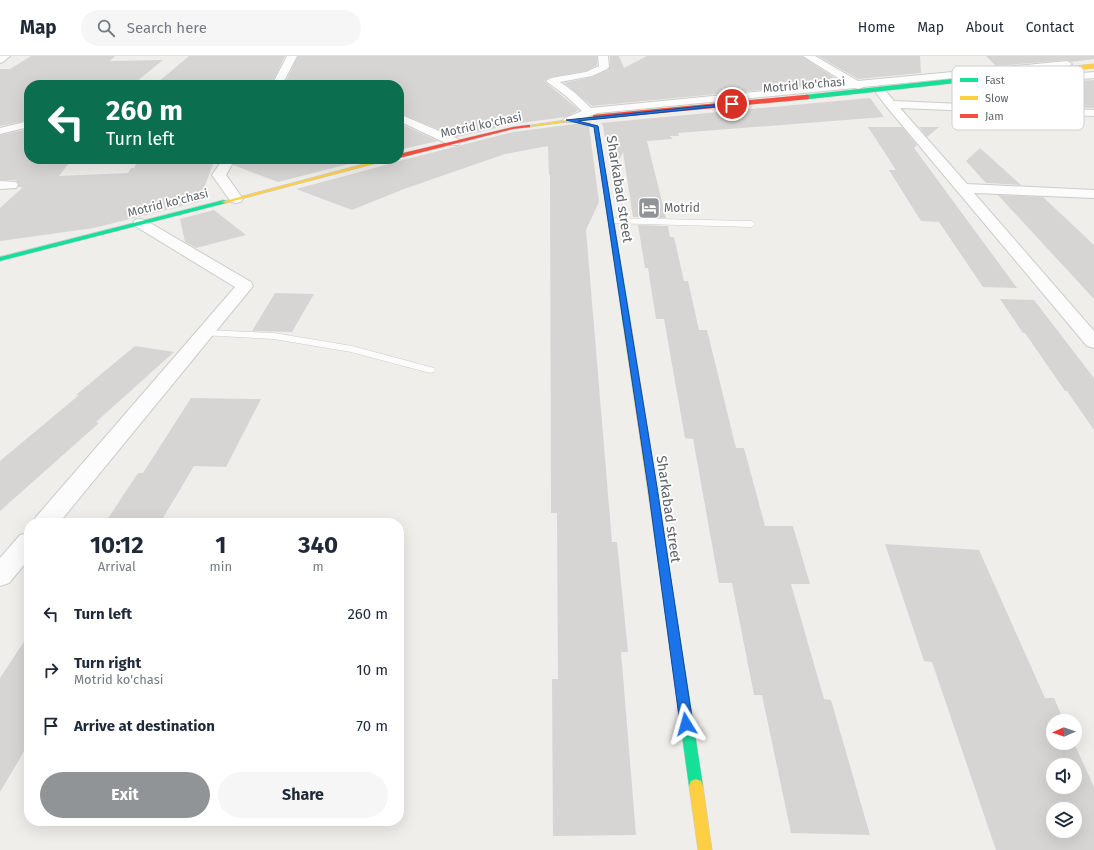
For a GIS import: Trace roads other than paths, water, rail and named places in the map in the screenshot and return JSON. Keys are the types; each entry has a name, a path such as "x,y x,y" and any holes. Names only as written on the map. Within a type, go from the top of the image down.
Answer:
{"main road":[{"name":"Motrid ko'chasi","path":"1084,67 1094,66"},
{"name":"Motrid ko'chasi","path":"593,118 881,95 952,85"},
{"name":"Sharkabad street","path":"593,118 611,221 652,487 705,850"},
{"name":"Motrid ko'chasi","path":"404,155 513,128 569,120"},
{"name":"Motrid ko'chasi","path":"0,259 370,164"}],"street":[{"path":"0,60 5,56"},
{"path":"280,80 292,56"},
{"path":"593,118 570,94 551,81 589,74 604,67 603,56"},
{"path":"808,56 857,84 881,95 952,101"},
{"path":"1051,66 1094,62"},
{"path":"1084,75 1094,74"},
{"path":"569,120 857,84 952,75"},
{"path":"900,80 920,92"},
{"path":"569,120 952,89"},
{"path":"881,95 1094,342"},
{"path":"1084,112 1094,113"},
{"path":"404,119 454,142"},
{"path":"0,131 24,125"},
{"path":"226,164 219,175 236,199"},
{"path":"962,188 1094,194"},
{"path":"49,518 244,286 140,223"},
{"path":"0,576 24,548"}],"lane":[{"path":"611,221 752,224"},
{"path":"205,333 274,336 345,348 430,370"}],"place":[{"name":"Motrid","path":"649,208"}]}
